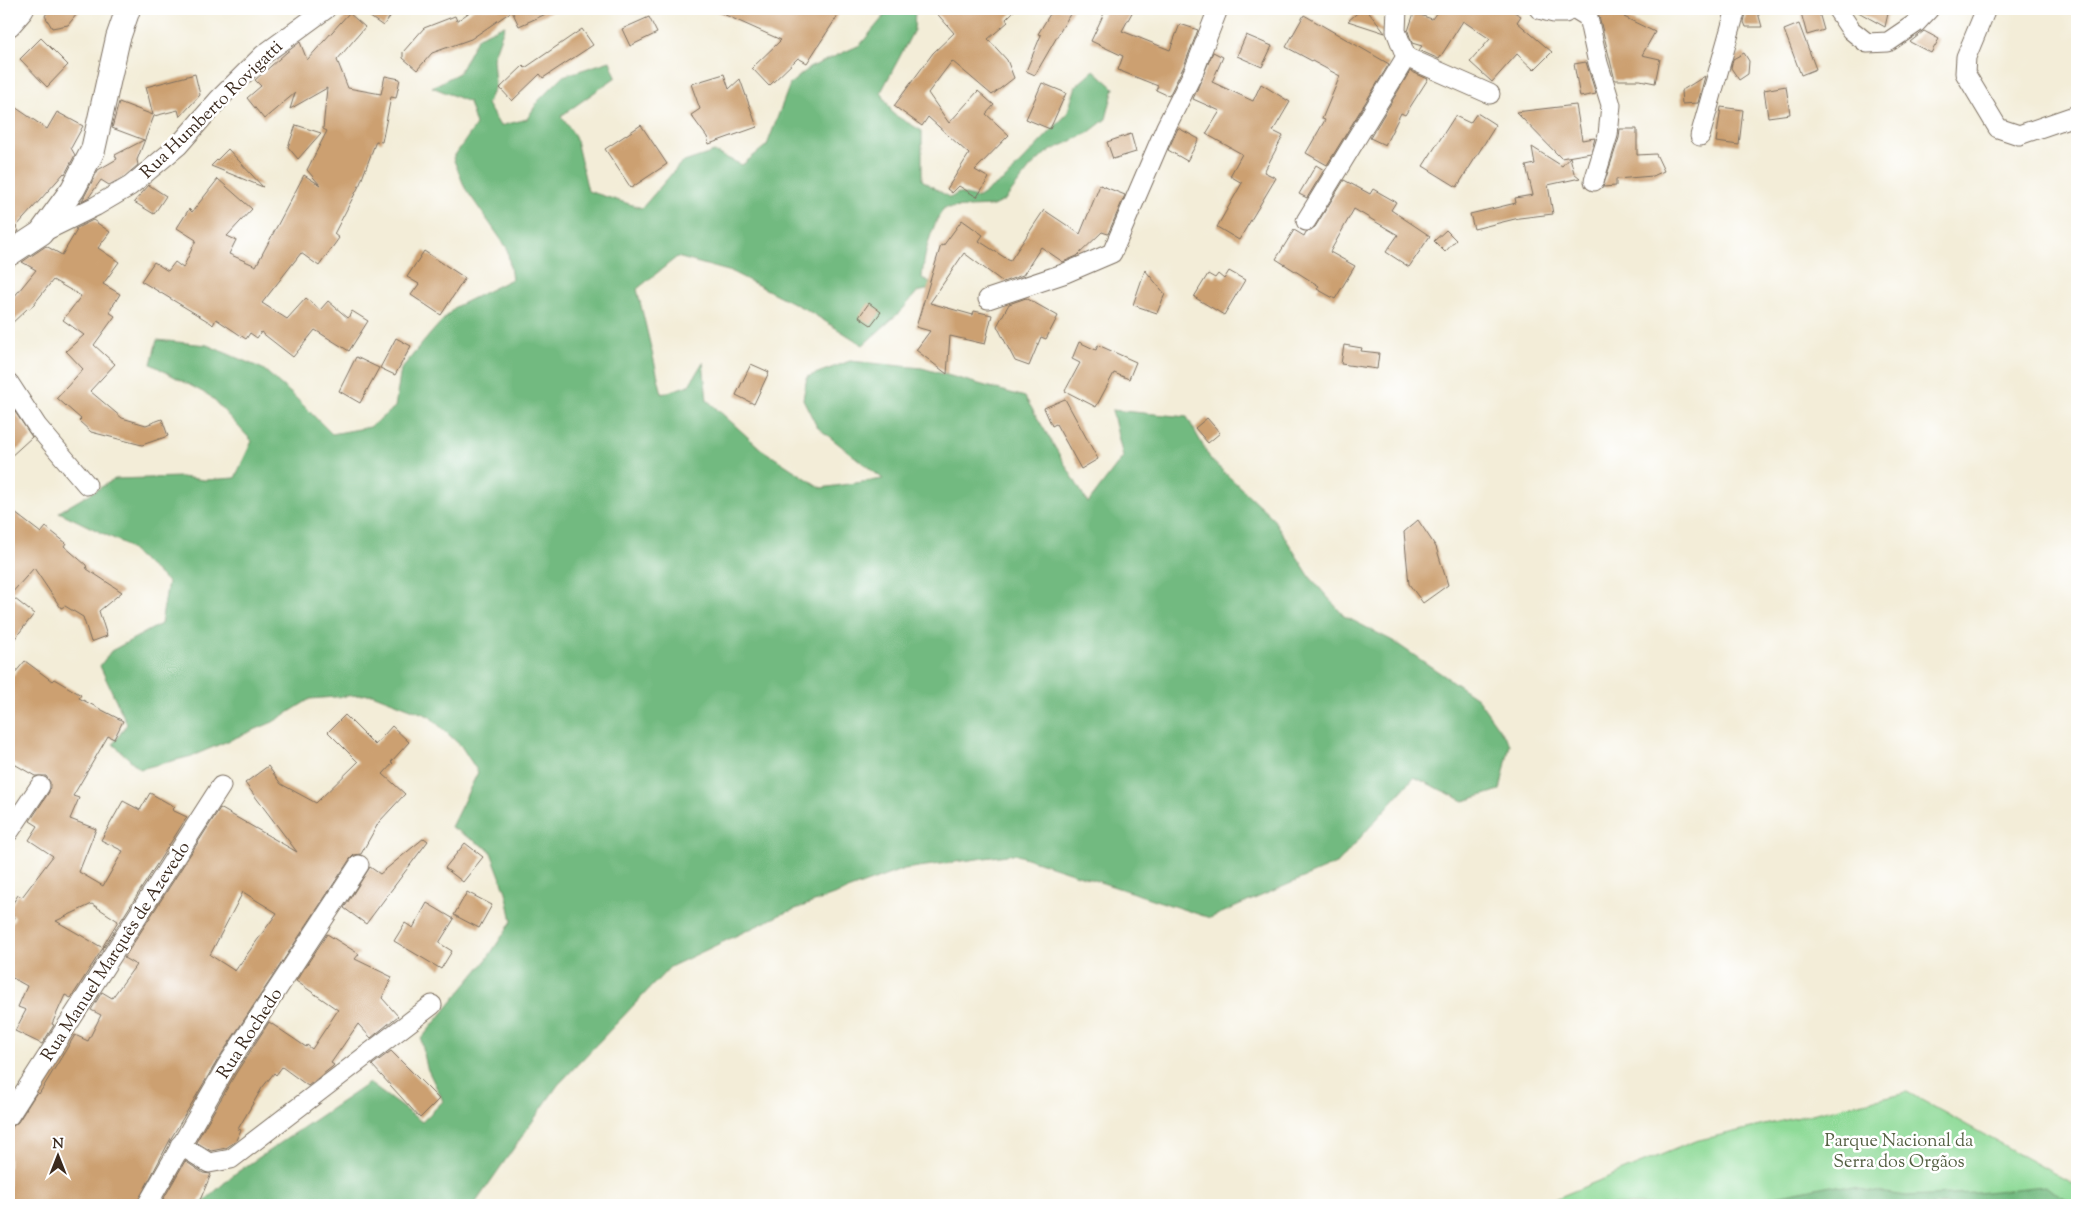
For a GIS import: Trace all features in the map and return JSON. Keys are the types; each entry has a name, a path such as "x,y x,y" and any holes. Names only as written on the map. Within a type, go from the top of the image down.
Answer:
{"street":[{"path":"9,24 22,9"},
{"path":"9,254 42,233 73,189 93,150 118,38 128,9"},
{"name":"Rua Humberto Rovigatti","path":"42,233 96,206 130,186 178,146 219,99 263,55 326,9"},
{"path":"988,299 1064,274 1112,253 1166,127 1194,71 1218,9"},
{"path":"1397,9 1396,31 1406,57 1490,94"},
{"path":"1539,9 1554,13 1565,13 1568,9"},
{"path":"1575,9 1588,17 1598,63 1611,105 1608,135 1594,181"},
{"path":"1700,136 1736,9"},
{"path":"1837,9 1851,30 1868,43 1888,42 1916,23 1929,9"},
{"path":"1986,9 1966,57 1965,73 1998,128 2019,135 2077,115"},
{"path":"1306,221 1406,57"},
{"path":"9,382 37,426 87,485"},
{"path":"9,832 40,786"},
{"name":"Rua Manuel Marquês de Azevedo","path":"9,1116 221,786"},
{"name":"Rua Rochedo","path":"147,1205 226,1067 359,865"},
{"path":"180,1145 209,1163 231,1159 432,1005"}],"green space":[{"path":"890,9 915,9 914,30 881,92 893,114 922,131 922,180 950,198 958,193 977,198 1005,179 1067,114 1076,86 1094,70 1114,88 1106,119 1088,133 1046,153 1030,168 1005,200 993,206 944,208 935,224 929,242 922,278 940,287 917,292 902,310 863,345 807,310 732,272 677,257 637,289 662,394 689,385 703,362 707,400 761,449 821,488 883,479 817,427 803,399 807,377 850,361 922,368 1025,397 1088,503 1123,457 1112,410 1187,417 1211,460 1272,517 1310,577 1344,616 1393,641 1477,698 1510,744 1500,790 1464,801 1414,777 1338,863 1210,918 1014,854 904,869 782,914 670,967 558,1085 474,1205 200,1205 233,1175 369,1083 422,1122 443,1101 427,1068 421,1039 487,959 512,921 506,892 490,850 451,827 478,772 461,746 429,716 372,694 310,699 273,722 192,756 140,769 113,744 127,724 100,666 111,651 161,624 168,582 123,543 59,512 115,479 181,477 205,480 235,478 252,441 210,396 151,364 157,340 207,345 263,369 294,396 332,434 370,427 395,407 401,369 455,307 512,279 507,248 465,188 453,158 476,125 469,102 432,87 459,73 478,37 505,25 493,58 495,86 487,104 500,126 527,119 539,100 563,76 610,61 616,77 561,116 575,136 588,191 642,208 681,163 714,152 742,165 767,145 790,84 809,68 860,45"},
{"name":"Parque Nacional da Serra dos Orgãos","path":"1907,1092 2077,1186 2077,1205 1540,1205 1695,1141"},
{"path":"1831,1185 1906,1196 1977,1193 2044,1186 2077,1205 1731,1205"}],"building":[{"path":"49,9 81,9 68,25 52,28 45,16"},
{"path":"359,9 396,9 383,26"},
{"path":"474,9 557,9 519,26 512,11 471,39 432,53 417,70 403,58 403,52 424,28 455,16 457,21"},
{"path":"712,9 842,9 807,63 798,58 769,86 752,68 781,40"},
{"path":"933,9 1016,9 1006,19 1008,22 988,39 1007,60 1014,78 992,95 952,61 928,93 949,123 978,91 994,105 986,114 1009,135 975,170 989,178 977,197 959,186 952,193 947,189 969,154 928,117 922,126 894,106 933,53 954,33"},
{"path":"1053,9 1073,9 1035,75 1026,71 1041,35 1038,34"},
{"path":"1106,9 1134,9 1122,31 1170,50 1180,24 1198,30 1184,66 1169,96 1156,90 1158,86 1118,70 1123,56 1091,41"},
{"path":"1362,9 1366,9 1385,33 1348,21"},
{"path":"1439,9 1509,9 1521,16 1517,22 1552,52 1534,70 1517,54 1492,82 1470,62 1490,39 1463,21 1439,59 1419,50 1422,46 1412,43 1408,31 1414,13 1432,19"},
{"path":"1600,9 1637,9 1624,17 1655,32 1642,55 1660,59 1655,83 1640,80 1615,80 1598,12"},
{"path":"1747,9 1757,9 1762,27 1746,27 1744,22"},
{"path":"1800,9 1818,9 1824,30 1807,35"},
{"path":"1853,9 1889,9 1885,27"},
{"path":"349,13 365,27 337,60 348,88 381,94 385,76 400,79 396,98 391,97 382,142 376,141 360,184 334,234 339,238 319,266 301,253 262,303 287,319 306,298 320,310 328,301 348,318 352,311 368,321 349,351 315,330 293,357 261,332 257,338 250,333 246,339 216,319 213,325 141,281 154,262 168,271 175,262 183,268 196,240 177,228 189,209 192,212 218,179 252,209 227,236 236,240 229,254 256,266 304,175 320,185 307,170 327,131 323,129 327,88 290,109 295,93 264,119 247,98 261,86 255,80 287,52 300,42 307,60"},
{"path":"1304,15 1389,64 1327,165 1306,153 1325,120 1322,119 1340,76 1286,47"},
{"path":"649,17 657,33 630,46 622,29"},
{"path":"1799,24 1816,69 1801,75 1784,30"},
{"path":"582,29 593,45 543,78 540,74 512,101 500,88 523,66 525,68"},
{"path":"1924,31 1939,39 1931,53 1910,42"},
{"path":"1246,35 1272,46 1262,67 1237,56"},
{"path":"41,38 68,65 47,87 20,59"},
{"path":"1213,52 1223,57 1212,82 1253,101 1261,84 1290,102 1273,131 1283,136 1264,172 1276,178 1239,240 1217,227 1242,183 1230,176 1242,154 1206,134 1220,111 1193,99"},
{"path":"1744,53 1749,61 1748,74 1739,80 1731,68 1733,59"},
{"path":"1586,62 1596,94 1580,97 1574,64"},
{"path":"1410,71 1428,79 1405,115 1401,113 1385,145 1370,138"},
{"path":"195,74 200,95 180,117 178,110 154,116 137,160 138,165 124,177 109,185 101,180 89,197 82,201 98,170 117,159 115,155 144,140 112,128 119,102 153,115 146,87"},
{"path":"724,74 729,89 740,79 757,127 709,144 707,137 691,115 700,109 691,84"},
{"path":"1705,76 1698,103 1682,104 1681,91"},
{"path":"1042,83 1066,93 1050,129 1026,119"},
{"path":"1786,86 1790,114 1768,117 1764,90"},
{"path":"9,103 47,129 57,112 83,126 71,148 75,155 65,174 16,227 19,231 9,238"},
{"path":"1576,105 1582,140 1595,138 1591,153 1561,158 1516,112"},
{"path":"1721,107 1743,110 1739,145 1716,142"},
{"path":"1477,113 1496,125 1457,187 1423,166 1455,116 1470,123"},
{"path":"296,125 321,133 298,159 288,147"},
{"path":"641,125 667,164 631,188 605,149"},
{"path":"1178,128 1199,139 1187,161 1168,150"},
{"path":"1620,129 1637,129 1637,155 1656,154 1664,171 1653,176 1616,179 1616,186 1603,187 1619,138"},
{"path":"1131,134 1136,152 1113,159 1107,142"},
{"path":"1532,147 1562,166 1570,157 1574,173 1580,178 1548,185 1553,214 1519,218 1474,229 1470,214 1516,203 1515,198 1533,195 1526,166 1535,164"},
{"path":"228,149 263,187 211,166"},
{"path":"1316,165 1324,170 1307,198 1299,194"},
{"path":"1344,180 1370,194 1373,189 1396,202 1391,210 1430,236 1409,267 1386,252 1398,235 1354,209 1330,252 1355,266 1335,299 1317,289 1319,286 1276,259 1294,230 1304,236 1306,232 1315,227"},
{"path":"149,185 166,196 154,214 134,202"},
{"path":"1100,185 1125,195 1108,234 1102,232 1077,256 1063,262 1041,247 1023,275 1003,282 964,253 930,303 973,315 974,311 992,315 985,344 950,336 947,374 916,350 930,331 916,327 941,245 943,246 962,220 983,235 979,241 1010,261 1044,210 1080,234"},
{"path":"93,220 110,232 98,248 119,262 103,284 120,294 109,312 115,316 94,345 115,364 90,391 122,418 146,425 162,419 168,436 142,445 91,432 79,421 81,419 57,398 83,369 66,351 84,335 63,320 81,296 53,280 30,309 28,308 9,326 9,303 36,270 22,262 46,246 62,255 77,230 75,229"},
{"path":"1446,230 1456,240 1445,252 1434,241"},
{"path":"424,251 465,278 441,315 411,295 419,284 407,277"},
{"path":"1145,270 1165,294 1157,313 1133,305"},
{"path":"1229,271 1245,280 1224,315 1194,297 1208,274 1215,278 1218,274 1224,279"},
{"path":"1026,298 1058,316 1046,339 1041,337 1029,366 1015,361 997,326 1009,304"},
{"path":"869,303 881,312 871,325 859,317"},
{"path":"396,338 411,346 395,375 380,368"},
{"path":"1079,342 1096,350 1098,345 1136,362 1129,379 1114,373 1096,407 1065,391 1080,363 1072,359"},
{"path":"1344,345 1362,348 1361,351 1379,353 1377,369 1341,364"},
{"path":"356,357 379,368 360,403 339,391"},
{"path":"751,364 769,372 754,404 736,395"},
{"path":"1065,399 1098,459 1081,469 1056,424 1052,426 1044,408"},
{"path":"9,403 32,437 9,458"},
{"path":"1207,418 1220,433 1208,443 1195,428"},
{"path":"15,513 41,533 46,527 66,543 64,546 86,565 87,569 122,592 99,611 107,636 91,642 83,617 65,606 61,608 34,568 10,595 34,614 9,646 9,521"},
{"path":"1418,520 1436,547 1448,585 1423,603 1409,584 1404,532"},
{"path":"25,661 52,681 54,679 81,695 79,698 123,721 114,739 108,736 73,796 79,798 70,819 96,829 79,872 103,886 123,851 101,840 123,801 140,810 150,793 175,807 172,810 187,817 104,947 118,921 92,904 56,921 103,948 71,998 65,995 52,1024 54,1025 42,1044 15,1031 26,1010 18,1007 27,986 9,976 9,929 15,917 9,913 9,909 18,895 22,897 53,856 29,840 38,826 30,821 49,792 50,782 46,776 35,776 9,761 9,680"},
{"path":"345,715 375,745 392,726 409,742 383,774 405,794 379,822 361,854 354,855 350,859 217,1061 170,1140 136,1205 9,1205 9,1136 13,1126 18,1122 37,1092 39,1094 75,1035 88,1041 101,1015 91,1010 102,992 112,998 136,965 124,958 220,808 297,852 245,783 268,766 281,784 316,803 358,762 328,732","holes":["243,892 277,913 235,971 210,955"]},
{"path":"424,838 428,841 366,924 344,908 370,867 380,874"},
{"path":"465,843 483,857 463,882 445,868"},
{"path":"467,892 492,905 479,928 454,915"},
{"path":"427,903 454,919 439,943 452,951 441,969 394,941 405,923 413,928"},
{"path":"327,934 359,954 355,959 392,977 382,998 398,1016 371,1038 358,1024 331,1063 334,1065 308,1086 282,1067 276,1075 274,1073 262,1088 238,1129 241,1130 235,1142 226,1148 211,1151 196,1142 236,1073 269,1022 312,1049 338,1010 296,981"},
{"path":"391,1051 439,1099 420,1118 372,1065"},
{"path":"185,1161 203,1173 211,1174 198,1205 160,1205"}]}
